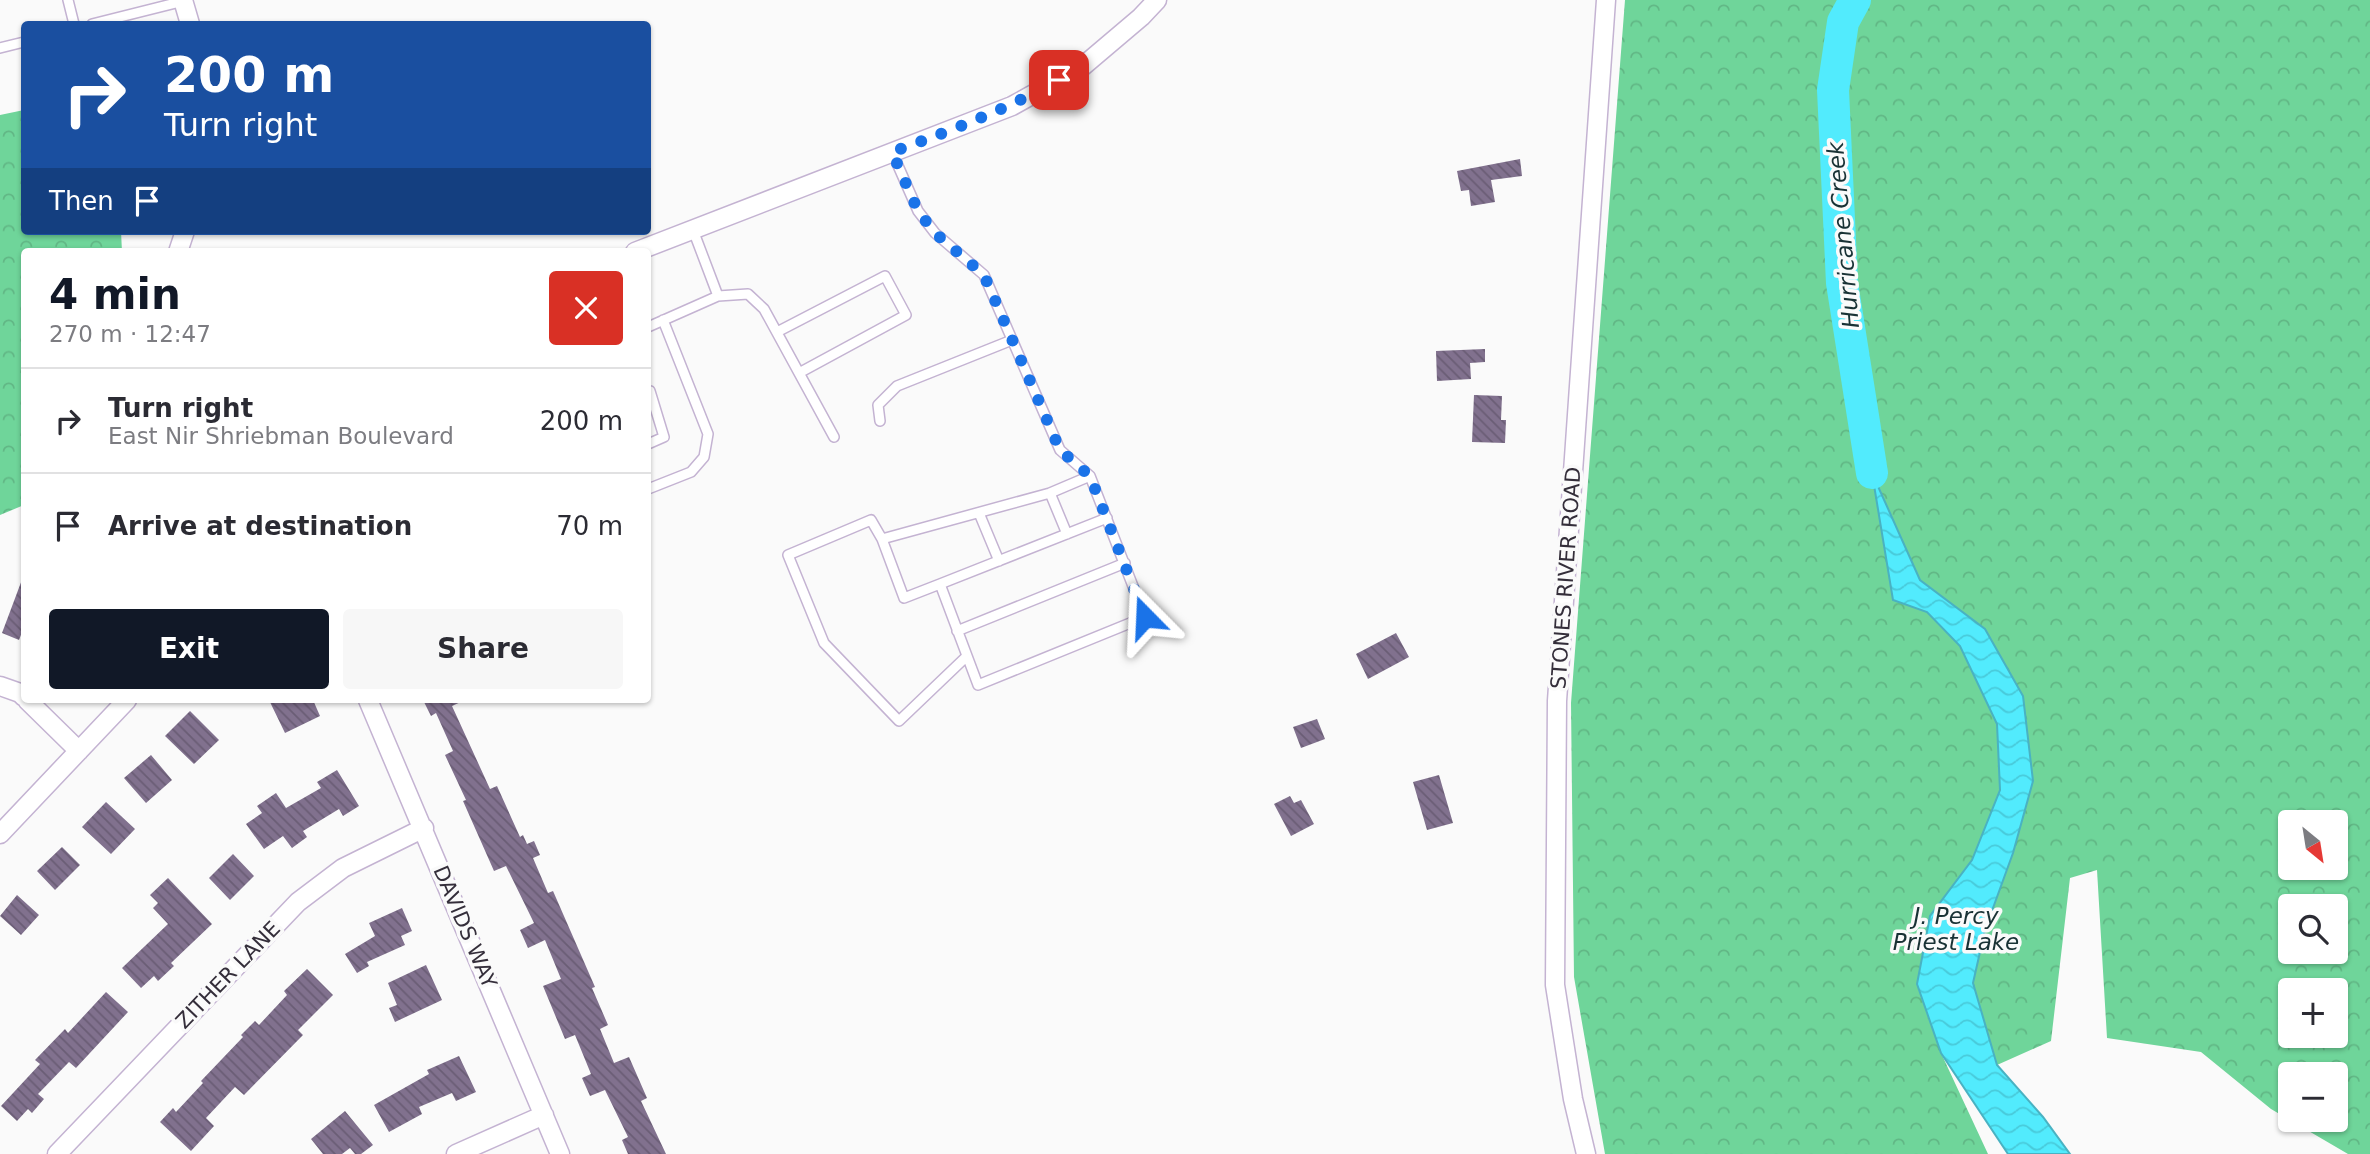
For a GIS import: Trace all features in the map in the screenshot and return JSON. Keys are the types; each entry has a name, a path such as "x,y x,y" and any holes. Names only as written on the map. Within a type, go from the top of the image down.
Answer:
{"street":[{"path":"183,0 189,21"},
{"path":"646,248 1012,106 1082,67 1157,0"},
{"name":"STONES RIVER ROAD","path":"1586,1154 1573,1099 1555,985 1557,701 1606,0"},
{"path":"0,686 21,694"},
{"path":"30,703 79,751"},
{"path":"0,834 124,703"},
{"name":"DAVIDS WAY","path":"369,703 561,1154"},
{"name":"ZITHER LANE","path":"57,1154 298,902 343,868 424,828"},
{"path":"456,1154 544,1115"}],"lane":[{"path":"68,0 73,21"},
{"path":"103,21 183,0"},
{"path":"0,48 21,43"},
{"path":"892,152 918,211 935,233 984,275 1060,450 1090,476 1145,617 978,685 940,584"},
{"path":"693,230 718,296"},
{"path":"777,332 885,276 906,315 799,373"},
{"path":"651,326 718,296 748,294 764,309 834,437"},
{"path":"651,488 691,472 704,457 708,434 663,320"},
{"path":"880,421 877,405 897,386 1012,340"},
{"path":"651,394 664,438 651,443"},
{"path":"882,539 1050,493 1090,476"},
{"path":"1050,493 1067,534"},
{"path":"979,513 999,561"},
{"path":"967,656 899,721 824,643 788,555 871,520 882,539 904,598 1107,518"},
{"path":"957,631 1125,563"}],"green space":[{"path":"1625,0 2370,0 2370,1154 2348,1154 2310,1132 2348,1132 2348,1062 2278,1062 2278,1113 2201,1052 2107,1038 2097,870 2070,878 2051,1041 1997,1065 1973,983 1985,930 2013,853 2033,781 1985,629 1920,580 1873,476 1893,600 1927,612 1960,646 1997,724 2000,790 1972,860 1930,916 1917,984 1941,1053 1988,1154 1605,1154 1574,977 1571,703"},
{"path":"21,111 21,235 121,235 122,248 21,248 21,506 0,515 0,115"}],"water":[{"name":"J. Percy Priest Lake","path":"1872,473 1920,580 1985,629 2023,696 2033,781 2013,853 1985,930 1973,983 1997,1065 2043,1117 2070,1154 2008,1154 1941,1053 1917,984 1930,916 1972,860 2000,790 1997,724 1960,646 1927,612 1893,600"}],"building":[{"path":"1520,159 1522,176 1491,180 1495,202 1471,206 1469,190 1461,191 1457,171"},
{"path":"1485,349 1485,362 1470,363 1471,379 1437,381 1436,351"},
{"path":"1474,395 1502,396 1501,420 1506,420 1505,443 1472,442"},
{"path":"21,582 21,635 19,640 2,633"},
{"path":"1396,633 1409,657 1368,679 1356,654"},
{"path":"270,703 314,703 320,716 285,733"},
{"path":"424,703 458,703 452,706 490,789 497,786 520,837 523,835 527,844 534,841 540,855 533,858 548,893 553,891 595,987 592,988 608,1025 600,1029 614,1063 629,1057 647,1098 641,1101 666,1154 628,1154 622,1140 628,1137 605,1090 590,1096 582,1078 591,1074 575,1035 565,1039 543,986 561,979 545,940 528,948 520,930 534,923 506,866 494,871 445,755 453,751 436,713 431,716"},
{"path":"190,711 219,740 194,764 165,736"},
{"path":"1317,719 1325,739 1301,748 1293,727"},
{"path":"151,755 172,780 146,803 124,778"},
{"path":"337,770 359,806 343,816 339,809 303,831 307,837 292,848 283,836 264,849 246,824 262,813 257,806 276,793 286,808 321,788 317,782"},
{"path":"1439,775 1453,823 1427,830 1413,782"},
{"path":"1290,796 1294,803 1301,800 1314,824 1291,836 1274,804"},
{"path":"106,802 135,829 111,854 82,827"},
{"path":"62,847 80,865 55,890 37,871"},
{"path":"233,854 254,876 230,900 209,878"},
{"path":"168,878 212,924 171,963 174,966 158,981 154,976 141,988 122,968 168,924 153,908 158,903 150,895"},
{"path":"17,895 39,915 21,935 0,916"},
{"path":"402,908 412,931 401,936 405,945 367,962 369,966 357,973 345,954 375,936 369,923"},
{"path":"426,965 442,1000 395,1022 389,1008 397,1005 388,983"},
{"path":"307,969 333,995 298,1030 303,1035 244,1095 235,1087 206,1118 214,1126 191,1151 160,1122 173,1108 176,1112 243,1037 241,1035 255,1021 259,1025 287,995 284,991"},
{"path":"106,992 128,1012 76,1068 69,1062 38,1094 44,1099 32,1113 28,1109 17,1121 1,1106 40,1064 35,1060 65,1029 68,1033"},
{"path":"459,1056 476,1092 456,1101 452,1093 419,1107 422,1114 389,1132 374,1105 429,1074 427,1070"},
{"path":"345,1111 373,1145 361,1154 355,1154 350,1148 342,1154 323,1154 311,1139"}],"waterway":[{"name":"Hurricane Creek","path":"1855,0 1843,22 1833,90 1842,283 1872,473"}],"route":[{"path":"1059,80 1012,106 975,122 892,152 918,211 935,233 984,275 1060,450 1090,476 1145,617"}]}
